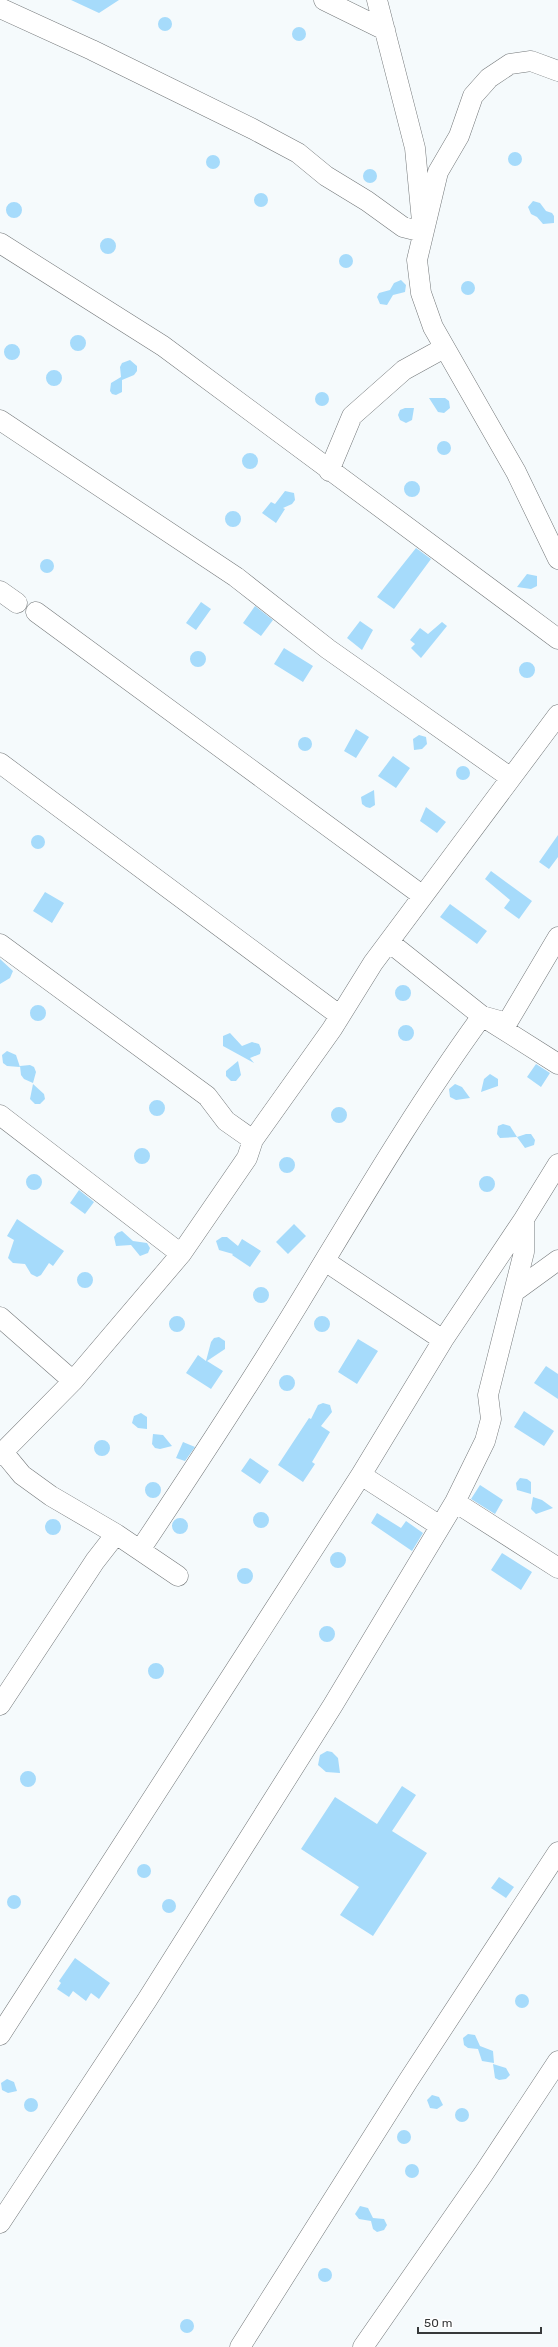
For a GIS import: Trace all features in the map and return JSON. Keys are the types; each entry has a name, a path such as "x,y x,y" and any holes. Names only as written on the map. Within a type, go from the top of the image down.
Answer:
{"street":[{"path":"324,0 385,30"},
{"path":"377,0 415,148 423,232"},
{"path":"0,8 92,50 259,132 298,153 326,176 367,201 403,227 423,232"},
{"path":"558,71 531,61 510,64 489,78 473,96 459,136 438,172 417,260 421,293 425,309 444,348 516,472 558,559"},
{"path":"415,148 426,158 441,157 459,136"},
{"path":"3,252 164,346 329,471 558,639"},
{"path":"329,471 352,416 404,370 444,348"},
{"path":"0,420 236,577 328,649 511,778"},
{"path":"0,591 17,603"},
{"path":"36,612 423,896"},
{"path":"178,1576 116,1534 51,1496 22,1475 1,1453 73,1381 181,1254 247,1158 253,1140 293,1087 339,1015 389,942 558,715"},
{"path":"0,763 339,1015"},
{"path":"482,1016 507,1023 558,937"},
{"path":"389,942 482,1016 558,1064"},
{"path":"0,944 207,1096 226,1121 253,1140"},
{"path":"140,1550 205,1453 406,1128 482,1016"},
{"path":"0,1115 181,1254"},
{"path":"0,2035 361,1475 443,1340 524,1219 558,1164"},
{"path":"0,2224 147,2000 333,1705 455,1502 486,1440 491,1419 488,1395 524,1252 524,1219"},
{"path":"514,1292 558,1260"},
{"path":"325,1261 443,1340"},
{"path":"0,1317 73,1381"},
{"path":"361,1475 440,1526"},
{"path":"455,1502 558,1568"},
{"path":"0,1705 95,1561 116,1534"},
{"path":"246,2345 408,2081 558,1852"},
{"path":"363,2347 484,2173 558,2061"}],"building":[{"path":"71,0 119,0 99,13"},
{"path":"165,17 170,19 172,24 170,29 165,31 160,29 158,24 160,19"},
{"path":"299,27 304,29 306,34 304,39 299,41 294,39 292,34 294,29"},
{"path":"515,152 520,154 522,159 520,164 515,166 510,164 508,159 510,154"},
{"path":"213,155 218,157 220,162 218,167 213,169 208,167 206,162 208,157"},
{"path":"370,169 375,171 377,176 375,181 370,183 365,181 363,176 365,171"},
{"path":"261,193 266,195 268,200 266,205 261,207 256,205 254,200 256,195"},
{"path":"533,201 540,203 546,211 552,213 554,216 554,223 543,224 537,217 531,214 528,207"},
{"path":"11,202 17,202 22,207 20,216 17,218 11,218 6,213 6,207"},
{"path":"105,238 111,238 116,243 114,252 111,254 105,254 100,249 100,243"},
{"path":"346,254 351,256 353,261 351,266 346,268 341,266 339,261 341,256"},
{"path":"401,280 406,285 405,292 393,295 387,305 380,304 377,297 379,293 390,290 394,283"},
{"path":"468,281 473,283 475,288 473,293 468,295 463,293 461,288 463,283"},
{"path":"75,335 81,335 86,340 84,349 81,351 75,351 70,346 70,340"},
{"path":"9,344 15,344 20,349 18,358 15,360 9,360 4,355 4,349"},
{"path":"130,360 137,366 137,371 134,375 122,380 122,392 116,395 112,394 110,391 111,383 121,377 120,367 122,363"},
{"path":"54,370 60,372 62,378 60,384 54,386 48,384 46,378 48,372"},
{"path":"322,392 327,394 329,399 327,404 322,406 317,404 315,399 317,394"},
{"path":"429,398 445,398 449,401 450,408 444,413 438,412"},
{"path":"405,408 414,408 412,420 406,423 400,420 398,415 400,410"},
{"path":"444,441 449,443 451,448 449,453 444,455 439,453 437,448 439,443"},
{"path":"250,453 257,458 258,461 253,468 250,469 243,464 242,461 247,454"},
{"path":"412,481 418,483 420,489 418,495 412,497 406,495 404,489 406,483"},
{"path":"285,491 294,493 295,500 292,504 283,508 285,509 276,523 262,513 271,502 275,504"},
{"path":"233,511 240,516 241,519 236,526 233,527 226,522 225,519 230,512"},
{"path":"416,548 431,559 394,609 377,597"},
{"path":"47,559 52,561 54,566 52,571 47,573 42,571 40,566 42,561"},
{"path":"527,574 537,576 537,586 531,589 517,587"},
{"path":"201,602 211,609 196,630 186,623"},
{"path":"255,606 273,620 261,636 243,623"},
{"path":"360,621 373,630 362,650 347,638"},
{"path":"442,622 447,626 421,658 411,648 415,644 410,640 420,628 428,634"},
{"path":"284,648 313,666 303,682 274,664"},
{"path":"198,651 205,656 206,659 201,666 198,667 191,662 190,659 195,652"},
{"path":"524,662 530,662 535,667 533,676 530,678 524,678 519,673 519,667"},
{"path":"356,729 369,737 356,758 344,751"},
{"path":"419,735 426,737 427,744 422,749 414,750 413,739"},
{"path":"302,737 308,737 312,741 312,747 308,751 302,751 298,747 298,741"},
{"path":"393,756 410,768 396,788 378,776"},
{"path":"460,766 466,766 470,770 470,776 466,780 460,780 456,776 456,770"},
{"path":"374,790 375,805 370,808 366,807 362,804 361,797"},
{"path":"426,807 446,822 437,833 420,821"},
{"path":"35,835 41,835 45,839 45,845 41,849 35,849 31,845 31,839"},
{"path":"558,835 558,857 549,869 539,862"},
{"path":"491,871 532,901 519,919 504,908 510,900 485,879"},
{"path":"45,892 64,903 52,923 33,911"},
{"path":"450,904 487,931 477,944 440,917"},
{"path":"0,959 13,971 10,978 0,984"},
{"path":"403,985 410,990 411,993 406,1000 403,1001 396,996 395,993 400,986"},
{"path":"38,1005 45,1010 46,1013 41,1020 38,1021 31,1016 30,1013 35,1006"},
{"path":"406,1025 413,1030 414,1033 409,1040 406,1041 399,1036 398,1033 403,1026"},
{"path":"230,1033 242,1046 252,1042 259,1044 261,1049 260,1054 250,1058 254,1063 223,1046 223,1036"},
{"path":"7,1051 16,1055 20,1067 7,1066 3,1063 2,1055"},
{"path":"238,1061 241,1075 236,1081 231,1081 226,1076 226,1071"},
{"path":"536,1064 550,1073 541,1087 527,1077"},
{"path":"30,1065 34,1067 36,1072 33,1083 24,1079 21,1075 20,1066"},
{"path":"490,1074 498,1079 498,1086 481,1092 484,1079"},
{"path":"33,1084 44,1094 45,1099 40,1104 35,1104 30,1099"},
{"path":"455,1084 462,1087 470,1098 456,1100 450,1097 449,1089"},
{"path":"157,1100 164,1105 165,1108 160,1115 157,1116 150,1111 149,1108 154,1101"},
{"path":"339,1107 346,1112 347,1115 342,1122 339,1123 332,1118 331,1115 336,1108"},
{"path":"503,1124 510,1126 517,1137 500,1138 497,1134 498,1126"},
{"path":"531,1134 535,1140 534,1145 525,1148 517,1137"},
{"path":"142,1148 149,1153 150,1156 145,1163 142,1164 135,1159 134,1156 139,1149"},
{"path":"287,1157 294,1162 295,1165 290,1172 287,1173 280,1168 279,1165 284,1158"},
{"path":"34,1174 41,1179 42,1182 37,1189 34,1190 27,1185 26,1182 31,1175"},
{"path":"487,1176 494,1181 495,1184 490,1191 487,1192 480,1187 479,1184 484,1177"},
{"path":"79,1190 94,1202 85,1214 70,1203"},
{"path":"17,1219 64,1251 53,1266 49,1263 41,1275 37,1277 31,1274 25,1264 13,1263 8,1258 14,1240 7,1236"},
{"path":"294,1224 306,1236 288,1254 276,1242"},
{"path":"122,1231 133,1241 147,1243 150,1248 148,1253 140,1256 131,1245 116,1246 114,1237 117,1233"},
{"path":"222,1237 227,1237 238,1246 242,1239 261,1251 250,1267 232,1255 233,1254 219,1250 216,1241"},
{"path":"85,1272 92,1277 93,1280 88,1287 85,1288 78,1283 77,1280 82,1273"},
{"path":"261,1287 268,1292 269,1295 264,1302 261,1303 254,1298 253,1295 258,1288"},
{"path":"177,1316 184,1321 185,1324 180,1331 177,1332 170,1327 169,1324 174,1317"},
{"path":"322,1316 329,1321 330,1324 325,1331 322,1332 315,1327 314,1324 319,1317"},
{"path":"219,1337 225,1341 225,1349 207,1361 223,1371 211,1389 186,1373 198,1355 206,1361 211,1342 214,1338"},
{"path":"358,1339 378,1351 357,1384 338,1372"},
{"path":"546,1366 558,1374 558,1399 534,1383"},
{"path":"287,1375 294,1380 295,1383 290,1390 287,1391 280,1386 279,1383 284,1376"},
{"path":"323,1403 330,1405 332,1412 321,1426 330,1432 312,1462 315,1464 303,1482 278,1465 309,1418 311,1419 318,1405"},
{"path":"524,1411 554,1431 544,1446 514,1427"},
{"path":"141,1413 147,1417 147,1429 138,1428 132,1423 134,1416"},
{"path":"153,1434 163,1435 172,1446 160,1449 155,1448 152,1444"},
{"path":"102,1440 109,1445 110,1448 105,1455 102,1456 95,1451 94,1448 99,1441"},
{"path":"183,1442 195,1447 185,1461 176,1458"},
{"path":"250,1458 269,1471 260,1484 241,1471"},
{"path":"520,1478 527,1479 531,1482 531,1494 517,1490 516,1483"},
{"path":"153,1482 160,1487 161,1490 156,1497 153,1498 146,1493 145,1490 150,1483"},
{"path":"480,1485 503,1500 495,1514 471,1499"},
{"path":"533,1497 542,1500 553,1508 536,1514 531,1509"},
{"path":"261,1512 268,1517 269,1520 264,1527 261,1528 254,1523 253,1520 258,1513"},
{"path":"377,1513 401,1528 406,1521 423,1533 412,1551 371,1523"},
{"path":"180,1518 187,1523 188,1526 183,1533 180,1534 173,1529 172,1526 177,1519"},
{"path":"53,1519 60,1524 61,1527 56,1534 53,1535 46,1530 45,1527 50,1520"},
{"path":"338,1552 345,1557 346,1560 341,1567 338,1568 331,1563 330,1560 335,1553"},
{"path":"502,1553 532,1572 521,1590 491,1570"},
{"path":"245,1568 252,1573 253,1576 248,1583 245,1584 238,1579 237,1576 242,1569"},
{"path":"327,1626 334,1631 335,1634 330,1641 327,1642 320,1637 319,1634 324,1627"},
{"path":"156,1663 163,1668 164,1671 159,1678 156,1679 149,1674 148,1671 153,1664"},
{"path":"327,1751 332,1752 338,1758 340,1773 326,1772 318,1765 320,1755"},
{"path":"28,1771 35,1776 36,1779 31,1786 28,1787 21,1782 20,1779 25,1772"},
{"path":"402,1786 416,1795 392,1831 427,1853 373,1936 340,1915 359,1887 301,1849 335,1797 377,1824"},
{"path":"141,1864 147,1864 151,1868 151,1874 147,1878 141,1878 137,1874 137,1868"},
{"path":"499,1877 514,1887 506,1898 491,1888"},
{"path":"11,1895 17,1895 21,1899 21,1905 17,1909 11,1909 7,1905 7,1899"},
{"path":"166,1899 172,1899 176,1903 176,1909 172,1913 166,1913 162,1909 162,1903"},
{"path":"75,1958 110,1983 99,1999 91,1993 86,2001 73,1991 69,1997 57,1989 61,1983 59,1981"},
{"path":"519,1994 525,1994 529,1998 529,2004 525,2008 519,2008 515,2004 515,1998"},
{"path":"468,2034 475,2035 480,2046 493,2051 494,2063 482,2061 478,2049 468,2048 464,2045 463,2038"},
{"path":"493,2064 506,2068 510,2075 506,2079 499,2080 495,2078"},
{"path":"7,2079 14,2082 17,2091 8,2093 2,2090 1,2083"},
{"path":"432,2095 439,2097 443,2105 437,2109 430,2108 427,2100"},
{"path":"28,2098 34,2098 38,2102 38,2108 34,2112 28,2112 24,2108 24,2102"},
{"path":"459,2108 465,2108 469,2112 469,2118 465,2122 459,2122 455,2118 455,2112"},
{"path":"401,2130 407,2130 411,2134 411,2140 407,2144 401,2144 397,2140 397,2134"},
{"path":"409,2164 415,2164 419,2168 419,2174 415,2178 409,2178 405,2174 405,2168"},
{"path":"360,2206 368,2208 373,2218 384,2219 387,2225 384,2230 377,2232 373,2229 371,2221 359,2219 355,2214"},
{"path":"322,2268 328,2268 332,2272 332,2278 328,2282 322,2282 318,2278 318,2272"},
{"path":"184,2319 190,2319 194,2323 194,2329 190,2333 184,2333 180,2329 180,2323"}]}
